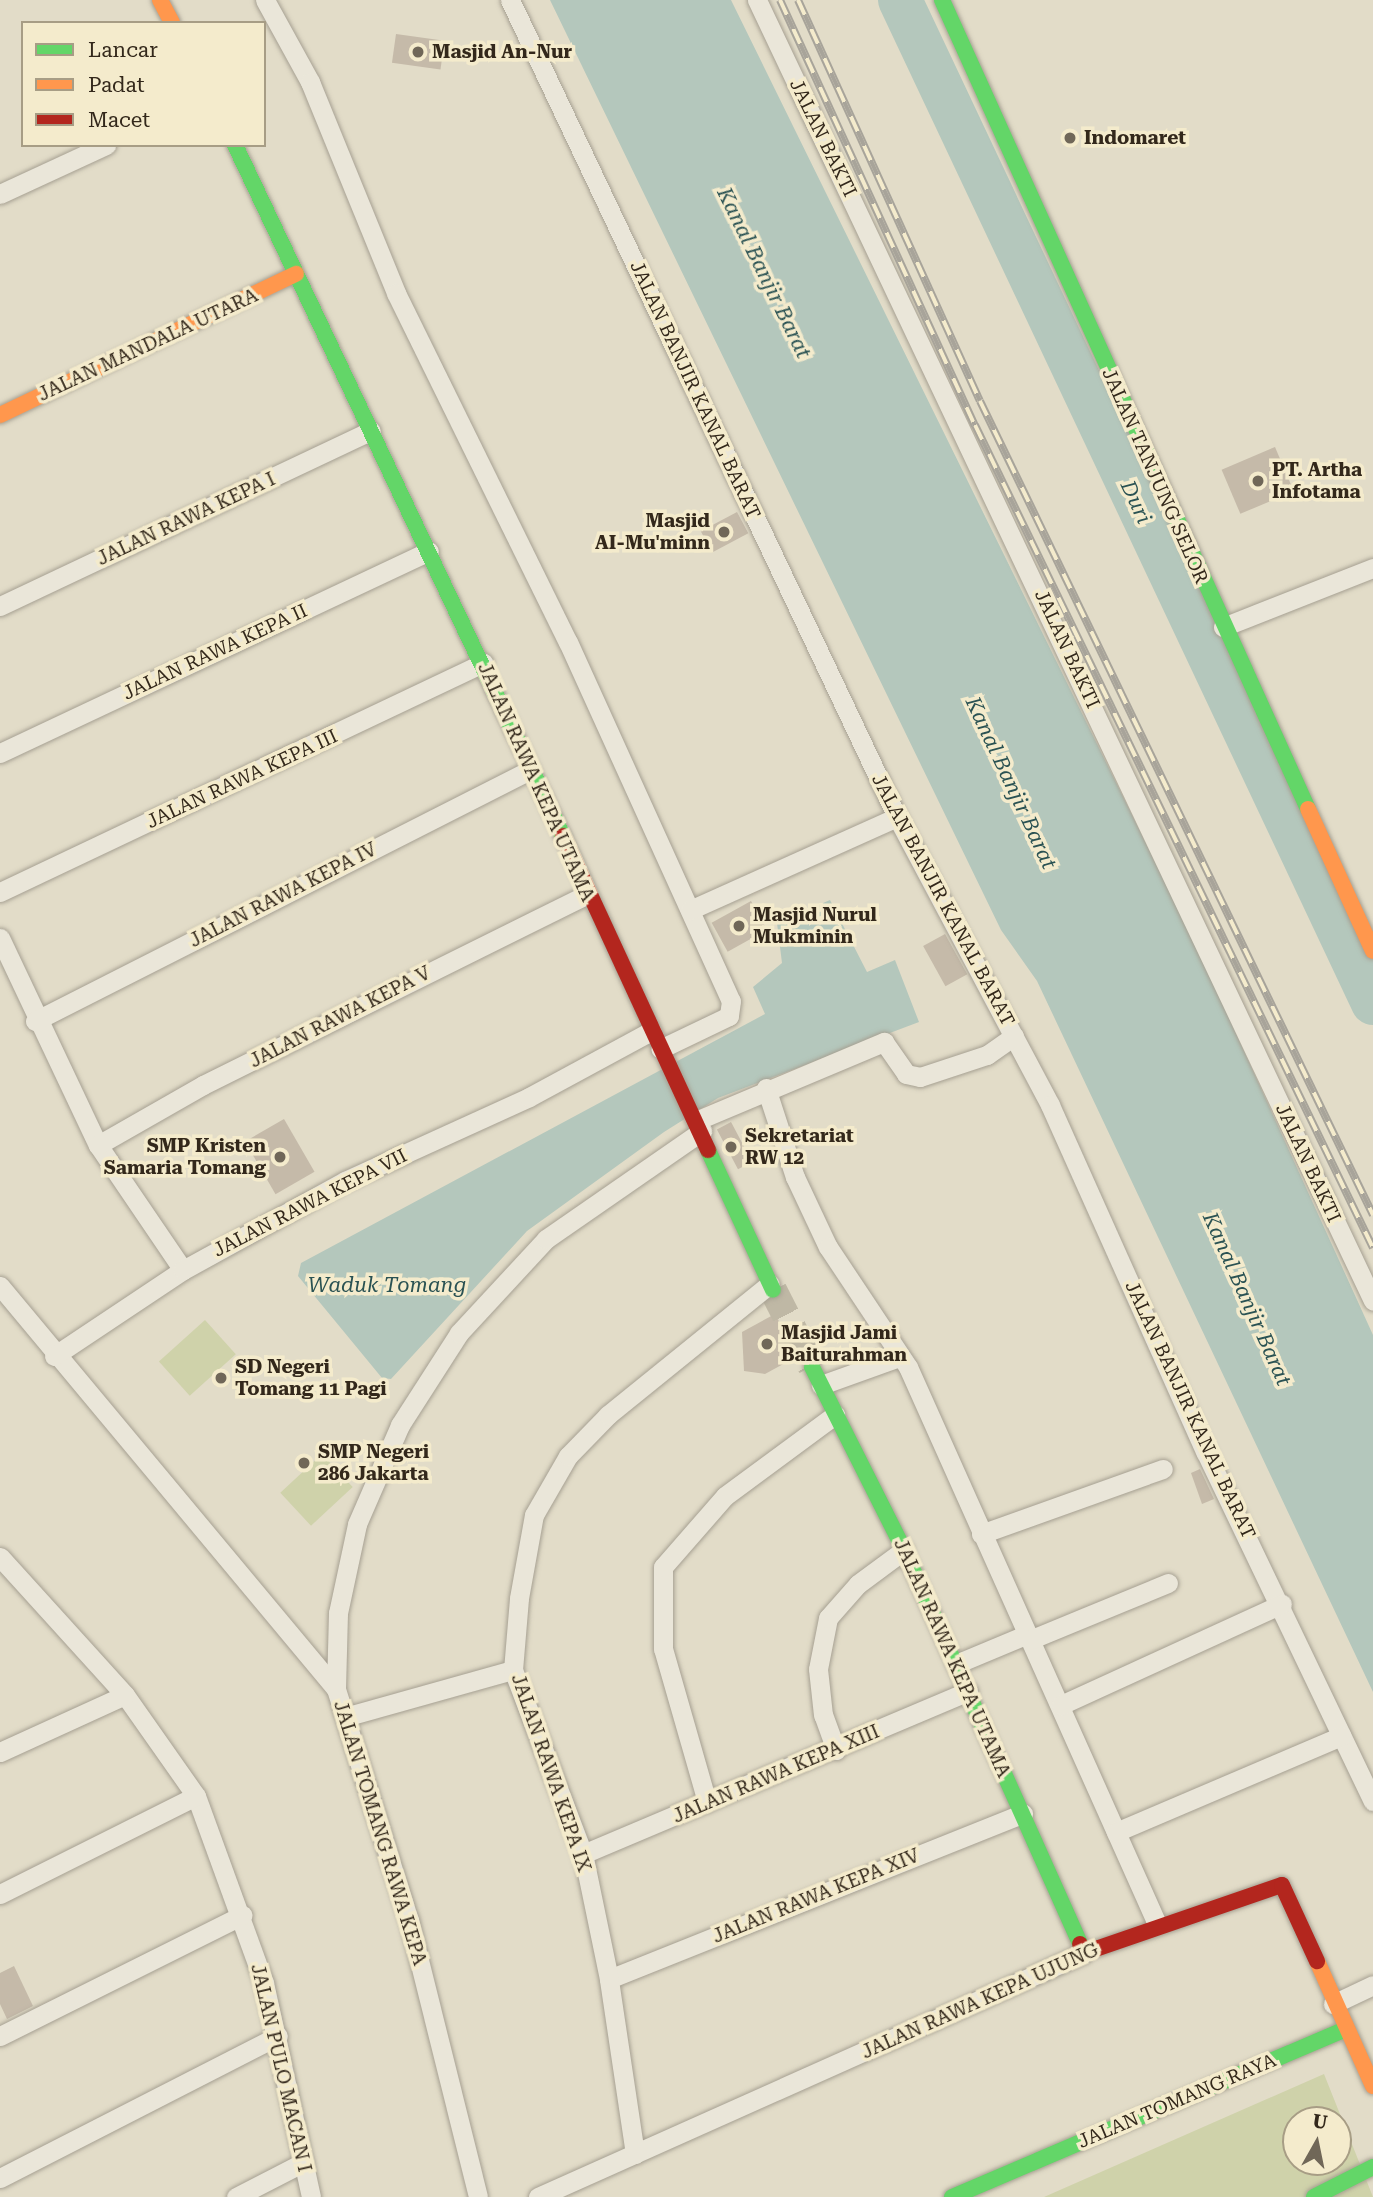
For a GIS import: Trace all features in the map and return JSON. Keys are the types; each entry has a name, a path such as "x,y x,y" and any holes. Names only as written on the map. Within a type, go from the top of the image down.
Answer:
{"street":[{"path":"160,0 171,21"},
{"path":"265,0 310,82 396,293 568,642 733,1009 662,1053"},
{"name":"JALAN BANJIR KANAL BARAT","path":"510,0 897,817 1014,1036 1373,1801"},
{"name":"JALAN BAKTI","path":"757,0 1373,1301"},
{"name":"JALAN TANJUNG SELOR","path":"942,0 1223,626 1373,951"},
{"path":"0,194 102,147"},
{"name":"JALAN RAWA KEPA UTAMA","path":"236,147 483,663 586,895 698,1123 772,1287"},
{"name":"JALAN MANDALA UTARA","path":"0,415 296,274"},
{"name":"JALAN RAWA KEPA I","path":"0,606 371,431"},
{"name":"JALAN RAWA KEPA II","path":"0,753 429,551"},
{"path":"1223,626 1373,568"},
{"name":"JALAN RAWA KEPA III","path":"0,892 483,663"},
{"name":"JALAN RAWA KEPA IV","path":"36,1021 530,770"},
{"path":"690,910 897,817"},
{"name":"JALAN RAWA KEPA V","path":"97,1145 203,1085 586,895"},
{"path":"0,938 36,1021 97,1145 183,1270"},
{"name":"JALAN RAWA KEPA VII","path":"54,1356 183,1270 345,1181 529,1097 651,1031"},
{"path":"336,1689 338,1613 356,1524 400,1425 459,1333 547,1239 698,1123 766,1088 884,1042 906,1073 920,1077 987,1055 1014,1036"},
{"path":"766,1088 795,1177 828,1247 899,1357 1027,1638 1061,1705 1157,1924"},
{"name":"JALAN TOMANG RAWA KEPA","path":"0,1286 54,1356 336,1689 348,1716 409,1920 478,2197"},
{"name":"JALAN RAWA KEPA IX","path":"635,2154 609,1979 583,1854 513,1670 534,1515 568,1456 608,1415 772,1287"},
{"path":"821,1385 899,1357"},
{"name":"JALAN RAWA KEPA UTAMA","path":"812,1367 904,1550 1084,1953"},
{"path":"707,1802 663,1649 663,1567 725,1496 835,1415"},
{"path":"981,1534 1163,1469"},
{"path":"836,1750 823,1715 818,1669 828,1618 858,1584 904,1550"},
{"name":"JALAN PULO MACAN I","path":"0,1557 125,1695 196,1797 243,1915 278,2036 311,2197"},
{"path":"956,1664 1168,1583"},
{"path":"1061,1705 1282,1604"},
{"path":"348,1716 513,1670"},
{"name":"JALAN RAWA KEPA XIII","path":"583,1854 836,1750 968,1691"},
{"path":"0,1752 125,1695"},
{"path":"1116,1832 1341,1736"},
{"path":"0,1894 196,1797"},
{"name":"JALAN RAWA KEPA XIV","path":"609,1979 1023,1813"},
{"name":"JALAN RAWA KEPA UJUNG","path":"538,2197 1084,1953 1157,1924 1282,1885 1344,2030"},
{"path":"0,2036 243,1915"},
{"path":"1333,2004 1373,1984"},
{"path":"1344,2030 1373,2086"},
{"name":"JALAN TOMANG RAYA","path":"952,2197 1344,2030"},
{"path":"0,2178 278,2036"},
{"path":"236,2197 304,2162"},
{"path":"1314,2197 1373,2167"}],"green space":[{"path":"205,1320 236,1354 190,1396 159,1361"},
{"path":"322,1454 353,1487 311,1526 280,1493"},
{"path":"1324,2074 1337,2106 1282,2106 1282,2176 1352,2176 1352,2144 1373,2197 1044,2197"}],"water":[{"name":"Kanal Banjir Barat","path":"550,0 731,0 1193,939 1373,1335 1373,1692 1037,981 1001,930"},
{"name":"Waduk Tomang","path":"830,900 867,972 895,960 919,1022 718,1098 664,1132 527,1231 391,1379 382,1378 298,1276 301,1263 765,1014 753,987 782,963 777,923"}],"building":[{"name":"Masjid An-Nur","path":"396,34 445,41 440,70 392,63"},
{"name":"PT. Artha Infotama","path":"1275,447 1294,491 1240,514 1222,470"},
{"name":"Masjid AI-Mu'minn","path":"737,512 748,533 712,552 701,531"},
{"name":"Masjid Nurul Mukminin","path":"751,901 767,930 728,952 712,923"},
{"path":"945,934 967,974 945,986 923,946"},
{"name":"SMP Kristen Samaria Tomang","path":"284,1119 314,1172 276,1194 245,1142"},
{"name":"Sekretariat RW 12","path":"731,1122 752,1162 738,1169 717,1130"},
{"name":"Masjid Jami Baiturahman","path":"775,1314 798,1356 765,1374 744,1371 742,1332"},
{"path":"1200,1469 1214,1499 1202,1504 1191,1473"},
{"path":"14,1966 33,2006 7,2019 0,2004 0,1973"}],"waterway":[{"name":"Duri","path":"900,0 1373,1003"}],"tunnel":[{"path":"773,1290 812,1367"}],"railway":[{"path":"780,0 975,425 1373,1248"},
{"path":"798,0 980,401 1373,1215"}],"traffic: fast":[{"path":"942,0 1308,809"},
{"path":"236,147 563,836"},
{"path":"708,1150 773,1290"},
{"path":"812,1367 904,1550 1080,1944"},
{"path":"952,2197 1344,2030"},
{"path":"1314,2197 1373,2167"}],"traffic: slow":[{"path":"160,0 171,21"},
{"path":"0,415 296,274"},
{"path":"1308,809 1373,951"},
{"path":"1317,1961 1373,2086"}],"traffic: jam":[{"path":"563,836 708,1150"},
{"path":"1080,1944 1084,1953 1282,1885 1317,1961"}],"place":[{"name":"Masjid An-Nur","path":"418,52"},
{"name":"Indomaret","path":"1070,138"},
{"name":"PT. Artha Infotama","path":"1258,481"},
{"name":"Masjid AI-Mu'minn","path":"724,532"},
{"name":"Masjid Nurul Mukminin","path":"739,926"},
{"name":"Sekretariat RW 12","path":"731,1147"},
{"name":"SMP Kristen Samaria Tomang","path":"280,1157"},
{"name":"Masjid Jami Baiturahman","path":"767,1344"},
{"name":"SD Negeri Tomang 11 Pagi","path":"221,1378"},
{"name":"SMP Negeri 286 Jakarta","path":"304,1463"}]}
